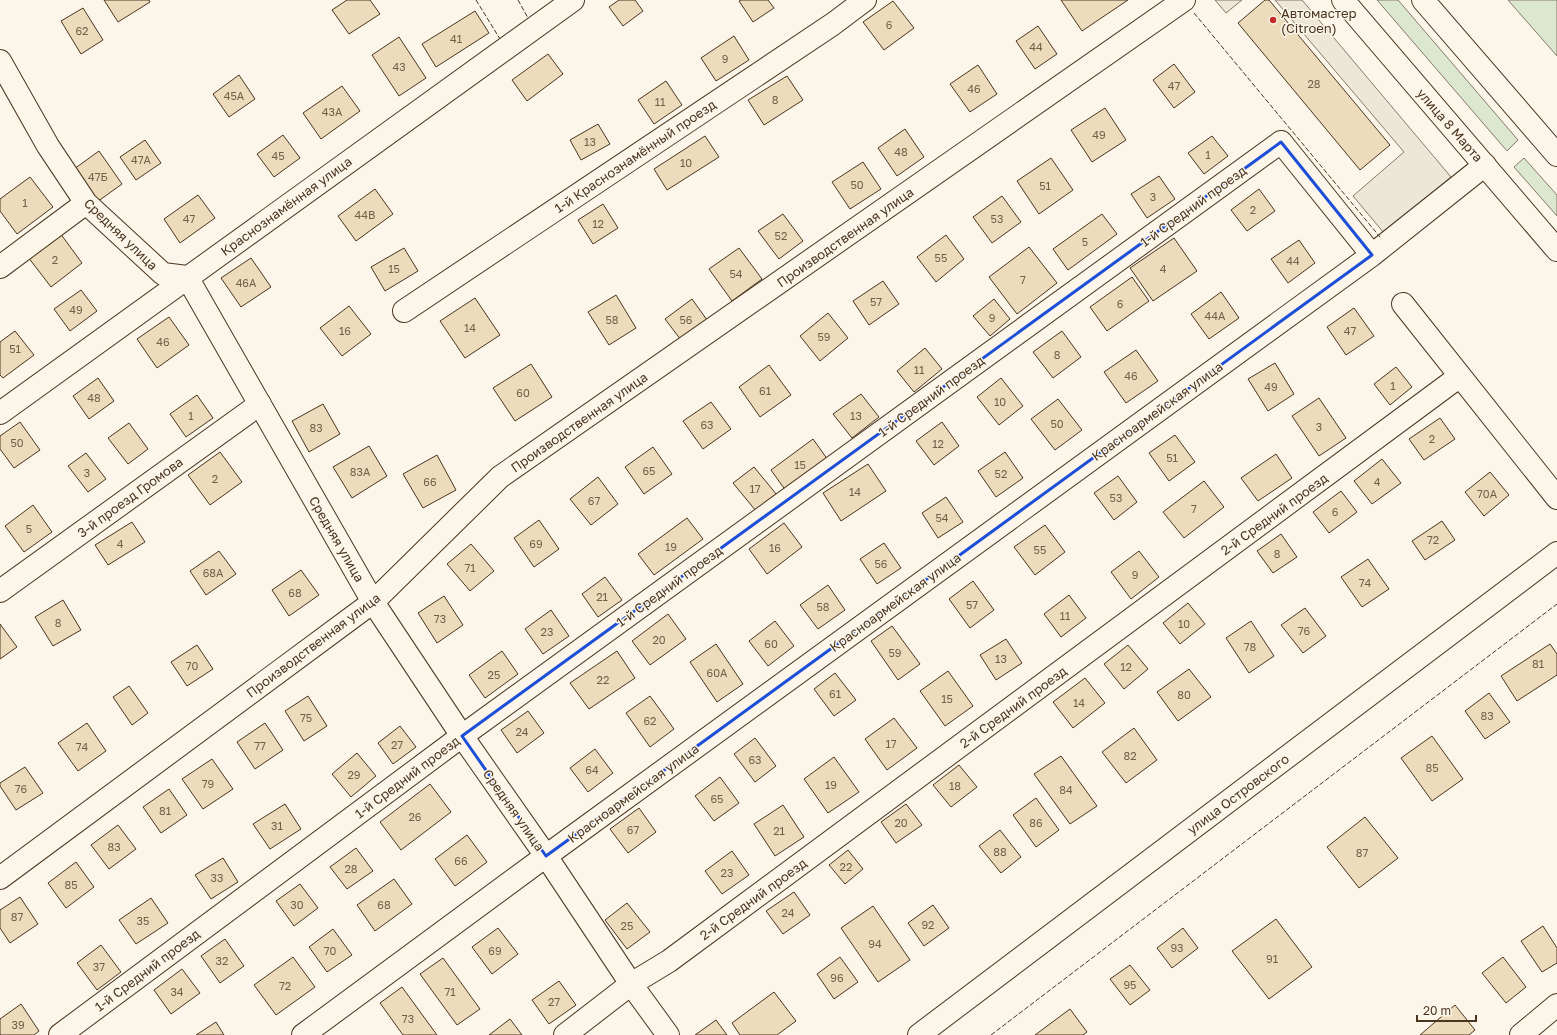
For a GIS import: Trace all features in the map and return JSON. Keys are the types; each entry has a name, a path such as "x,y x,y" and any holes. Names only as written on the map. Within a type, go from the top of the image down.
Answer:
{"street":[{"name":"Краснознамённая улица","path":"0,413 573,0"},
{"name":"1-й Краснознамённый проезд","path":"404,311 826,29 865,0"},
{"name":"Производственная улица","path":"0,878 373,602 500,477 1184,0"},
{"name":"улица 8 Марта","path":"1343,0 1557,250"},
{"path":"1423,0 1555,150"},
{"name":"Средняя улица","path":"0,62 48,146 86,203 163,274 187,277 373,602 462,736 546,856 631,984 668,1035"},
{"name":"1-й Средний проезд","path":"60,1035 462,736 1281,142 1372,255"},
{"name":"Красноармейская улица","path":"303,1035 546,856 1372,255 1485,165"},
{"path":"0,267 86,203"},
{"path":"1402,304 1557,498"},
{"name":"2-й Средний проезд","path":"565,1035 631,984 669,961 1460,376"},
{"name":"3-й проезд Громова","path":"0,591 260,404"},
{"name":"улица Островского","path":"919,1035 1557,553"},
{"path":"1521,1035 1557,1005"}],"highlighted area":[{"path":"1281,142 1372,255 546,856 462,736"}],"green space":[{"path":"1377,0 1398,0 1518,140 1507,151"},
{"path":"1508,0 1557,0 1557,56"},
{"path":"1524,158 1557,195 1557,216 1514,167"}],"shaded area":[{"path":"1215,0 1242,0 1226,13"},
{"path":"1275,0 1302,0 1451,177 1384,233 1353,196 1404,152"}],"building":[{"path":"104,0 149,0 150,2 118,22"},
{"path":"347,0 370,0 380,14 349,34 332,10"},
{"path":"619,0 635,0 643,11 623,26 609,7"},
{"path":"768,0 774,8 753,22 739,1"},
{"path":"1061,0 1128,0 1082,31"},
{"path":"1265,0 1269,0 1390,145 1360,170 1238,23"},
{"path":"893,1 914,28 884,50 863,22"},
{"path":"83,8 103,40 81,54 61,21"},
{"path":"475,11 489,33 436,67 422,44"},
{"path":"1038,26 1057,54 1035,69 1016,41"},
{"path":"734,36 749,60 716,81 701,58"},
{"path":"399,37 426,78 399,96 372,55"},
{"path":"548,54 563,74 527,101 512,80"},
{"path":"1174,64 1195,92 1174,108 1153,80"},
{"path":"978,65 997,94 970,112 950,84"},
{"path":"239,75 255,99 229,117 213,94"},
{"path":"787,76 803,100 764,125 748,100"},
{"path":"666,81 682,105 654,124 638,100"},
{"path":"342,86 360,111 321,139 303,113"},
{"path":"1105,108 1126,140 1092,162 1071,130"},
{"path":"598,124 610,144 581,160 570,140"},
{"path":"905,129 924,157 897,176 878,148"},
{"path":"283,135 300,158 274,177 257,154"},
{"path":"705,136 719,157 667,190 654,169"},
{"path":"1212,136 1228,156 1204,174 1188,153"},
{"path":"145,140 161,163 136,180 120,157"},
{"path":"99,151 122,184 97,202 74,169"},
{"path":"1051,158 1073,190 1039,214 1017,181"},
{"path":"863,162 881,189 850,209 832,182"},
{"path":"1159,176 1175,199 1147,218 1131,194"},
{"path":"30,177 53,207 17,234 0,211 0,199"},
{"path":"375,189 393,214 356,241 338,216"},
{"path":"1259,189 1275,211 1247,231 1231,210"},
{"path":"198,195 215,218 180,243 164,219"},
{"path":"1002,196 1021,222 992,243 973,217"},
{"path":"603,204 618,228 593,244 578,220"},
{"path":"783,214 803,241 779,259 758,231"},
{"path":"1102,214 1117,234 1068,270 1053,249"},
{"path":"60,233 82,263 51,287 28,257"},
{"path":"946,235 964,259 936,282 917,257"},
{"path":"1174,238 1197,271 1153,301 1130,268"},
{"path":"1299,240 1315,263 1288,283 1271,259"},
{"path":"1029,247 1057,283 1017,314 989,277"},
{"path":"404,248 418,271 385,291 371,267"},
{"path":"739,248 762,279 732,301 709,269"},
{"path":"251,258 271,287 241,307 221,278"},
{"path":"1132,277 1149,301 1107,331 1090,307"},
{"path":"883,281 899,304 869,325 853,301"},
{"path":"81,290 97,311 70,331 54,309"},
{"path":"1221,292 1239,318 1209,339 1191,314"},
{"path":"616,295 636,328 609,345 588,312"},
{"path":"475,298 500,335 465,358 440,321"},
{"path":"692,299 707,320 681,340 665,319"},
{"path":"994,299 1010,319 990,336 973,316"},
{"path":"349,306 371,334 342,356 320,328"},
{"path":"1354,308 1374,336 1346,355 1327,327"},
{"path":"828,313 848,338 820,361 800,336"},
{"path":"169,317 189,345 157,368 137,339"},
{"path":"15,331 34,355 3,378 0,375 0,342"},
{"path":"1062,331 1081,357 1053,378 1033,352"},
{"path":"925,348 942,369 914,392 897,371"},
{"path":"1136,350 1158,381 1126,403 1104,372"},
{"path":"1275,363 1294,394 1268,411 1248,379"},
{"path":"531,364 552,397 515,421 493,388"},
{"path":"769,365 791,395 760,417 739,387"},
{"path":"1396,367 1412,387 1390,405 1374,384"},
{"path":"98,378 114,401 89,419 73,396"},
{"path":"1001,378 1023,406 999,425 977,397"},
{"path":"861,394 879,417 852,438 833,414"},
{"path":"197,395 213,418 186,437 170,414"},
{"path":"1319,398 1346,438 1319,456 1292,416"},
{"path":"1058,399 1082,430 1055,450 1031,419"},
{"path":"711,402 731,429 703,449 683,421"},
{"path":"323,404 340,434 309,452 292,421"},
{"path":"1440,418 1455,439 1424,460 1409,439"},
{"path":"20,422 40,450 14,468 0,449 0,436"},
{"path":"942,422 959,446 934,465 916,441"},
{"path":"129,423 148,449 128,464 108,438"},
{"path":"1175,435 1195,462 1169,481 1149,453"},
{"path":"813,439 828,460 786,491 771,470"},
{"path":"369,446 387,476 352,498 333,467"},
{"path":"653,447 672,474 644,494 625,467"},
{"path":"220,452 242,482 210,505 188,475"},
{"path":"1005,452 1023,478 996,497 978,471"},
{"path":"86,453 106,479 88,492 68,466"},
{"path":"1276,454 1292,478 1258,501 1241,478"},
{"path":"437,455 456,490 423,508 403,474"},
{"path":"1382,459 1401,483 1372,504 1354,481"},
{"path":"868,464 886,491 841,521 823,493"},
{"path":"754,467 777,495 756,511 733,483"},
{"path":"1490,472 1509,495 1484,516 1465,492"},
{"path":"1118,476 1137,502 1114,520 1094,493"},
{"path":"598,477 618,504 591,525 570,499"},
{"path":"1204,481 1224,507 1184,538 1163,512"},
{"path":"1341,491 1357,512 1329,533 1313,512"},
{"path":"946,497 963,522 938,538 922,513"},
{"path":"33,505 52,532 24,552 5,526"},
{"path":"687,518 703,539 654,575 638,554"},
{"path":"539,520 559,549 534,567 514,538"},
{"path":"1442,521 1455,540 1425,560 1412,541"},
{"path":"132,522 145,542 108,565 95,545"},
{"path":"784,523 802,547 767,574 749,549"},
{"path":"1045,525 1065,552 1035,575 1014,547"},
{"path":"1281,534 1297,557 1273,573 1257,551"},
{"path":"884,543 901,568 877,584 860,559"},
{"path":"471,544 494,571 470,591 447,564"},
{"path":"219,551 236,574 206,595 190,571"},
{"path":"1139,551 1159,577 1131,599 1111,572"},
{"path":"1368,559 1389,589 1362,607 1341,577"},
{"path":"301,570 319,595 289,616 272,590"},
{"path":"605,577 622,600 598,617 582,594"},
{"path":"973,581 994,610 970,628 949,599"},
{"path":"828,585 845,610 818,629 800,605"},
{"path":"1069,595 1086,618 1061,637 1044,614"},
{"path":"444,596 463,625 437,643 418,613"},
{"path":"63,600 81,630 53,646 35,617"},
{"path":"1188,603 1205,624 1180,644 1163,623"},
{"path":"1305,608 1326,636 1303,653 1281,625"},
{"path":"551,610 569,636 543,654 525,629"},
{"path":"668,614 686,639 650,665 632,641"},
{"path":"775,621 794,646 768,666 749,641"},
{"path":"1251,621 1274,656 1249,673 1226,638"},
{"path":"0,624 17,647 0,659"},
{"path":"892,626 920,664 898,680 871,641"},
{"path":"1006,639 1022,663 996,680 980,655"},
{"path":"716,644 743,684 717,702 690,662"},
{"path":"1550,644 1557,654 1557,675 1517,701 1501,676"},
{"path":"197,645 213,669 187,686 171,662"},
{"path":"1128,645 1148,669 1124,689 1104,664"},
{"path":"502,651 518,674 485,698 469,675"},
{"path":"617,651 635,678 589,709 570,683"},
{"path":"1189,669 1211,697 1178,721 1157,692"},
{"path":"948,671 973,706 945,726 920,691"},
{"path":"835,673 856,700 834,716 814,689"},
{"path":"1085,678 1105,703 1073,728 1053,702"},
{"path":"129,686 148,713 132,725 113,697"},
{"path":"1489,693 1510,722 1485,739 1465,711"},
{"path":"308,696 327,726 304,741 285,711"},
{"path":"650,696 674,729 650,747 626,713"},
{"path":"528,711 544,733 517,753 501,730"},
{"path":"894,718 917,748 887,770 865,739"},
{"path":"87,723 106,751 78,771 58,743"},
{"path":"265,723 283,750 255,769 237,742"},
{"path":"400,726 416,747 393,764 378,743"},
{"path":"1134,728 1157,760 1126,783 1102,752"},
{"path":"1432,736 1463,779 1432,801 1401,758"},
{"path":"755,738 776,766 755,782 734,754"},
{"path":"595,749 613,773 588,792 570,768"},
{"path":"357,753 376,776 351,797 332,774"},
{"path":"1061,756 1097,806 1070,824 1034,774"},
{"path":"834,757 859,792 828,813 804,779"},
{"path":"212,759 233,789 203,809 182,779"},
{"path":"959,765 977,787 951,807 933,785"},
{"path":"25,767 43,793 16,810 0,786 0,783"},
{"path":"720,777 739,803 714,821 695,796"},
{"path":"430,784 451,812 401,850 380,822"},
{"path":"169,789 187,815 161,833 143,807"},
{"path":"1036,798 1059,830 1036,847 1013,815"},
{"path":"285,804 301,829 270,849 253,824"},
{"path":"906,804 922,825 896,843 881,822"},
{"path":"783,805 804,837 775,856 754,824"},
{"path":"639,808 656,832 628,853 610,829"},
{"path":"1365,817 1398,858 1359,888 1327,847"},
{"path":"118,825 136,849 109,869 91,845"},
{"path":"1000,830 1021,857 1001,873 979,846"},
{"path":"467,835 487,862 455,886 435,859"},
{"path":"356,848 373,871 347,889 330,867"},
{"path":"848,850 863,869 845,884 829,865"},
{"path":"732,851 749,875 722,894 705,871"},
{"path":"223,858 238,882 211,899 195,875"},
{"path":"76,862 94,887 66,908 48,883"},
{"path":"394,879 412,904 375,931 357,905"},
{"path":"300,884 318,908 294,926 276,901"},
{"path":"794,892 810,915 783,934 766,911"},
{"path":"20,897 38,924 10,943 0,928 0,910"},
{"path":"151,898 168,923 136,944 119,920"},
{"path":"627,903 650,932 627,949 605,920"},
{"path":"933,905 949,928 924,946 908,923"},
{"path":"873,906 910,960 878,982 841,928"},
{"path":"1276,919 1312,967 1269,999 1232,951"},
{"path":"1543,926 1557,948 1557,963 1542,972 1521,941"},
{"path":"498,928 518,954 492,974 472,947"},
{"path":"1183,928 1198,948 1172,968 1157,948"},
{"path":"333,929 352,955 327,972 309,947"},
{"path":"225,939 244,966 220,983 201,956"},
{"path":"101,945 121,972 97,990 77,963"},
{"path":"293,957 315,987 276,1015 254,985"},
{"path":"840,957 858,982 834,999 817,974"},
{"path":"1503,957 1526,987 1506,1003 1482,973"},
{"path":"443,958 480,1009 457,1025 420,974"},
{"path":"1130,965 1150,990 1130,1005 1110,979"},
{"path":"182,969 200,993 171,1014 154,990"},
{"path":"559,981 576,1005 549,1024 532,1000"},
{"path":"402,987 437,1035 403,1035 380,1003"},
{"path":"774,992 796,1021 777,1035 740,1035 732,1023"},
{"path":"21,1004 39,1031 34,1035 0,1035 0,1019"},
{"path":"1455,1005 1475,1030 1469,1035 1420,1035"},
{"path":"1070,1009 1087,1032 1083,1035 1035,1035"},
{"path":"510,1019 522,1035 489,1035"},
{"path":"716,1020 727,1035 695,1035"},
{"path":"216,1022 224,1035 196,1035"}],"fence":[{"path":"476,0 500,39"},
{"path":"518,0 528,18"},
{"path":"1194,13 1380,237"},
{"path":"991,1035 1557,604"}],"place":[{"name":"Автомастер (Citroen)","path":"1273,20"}]}
